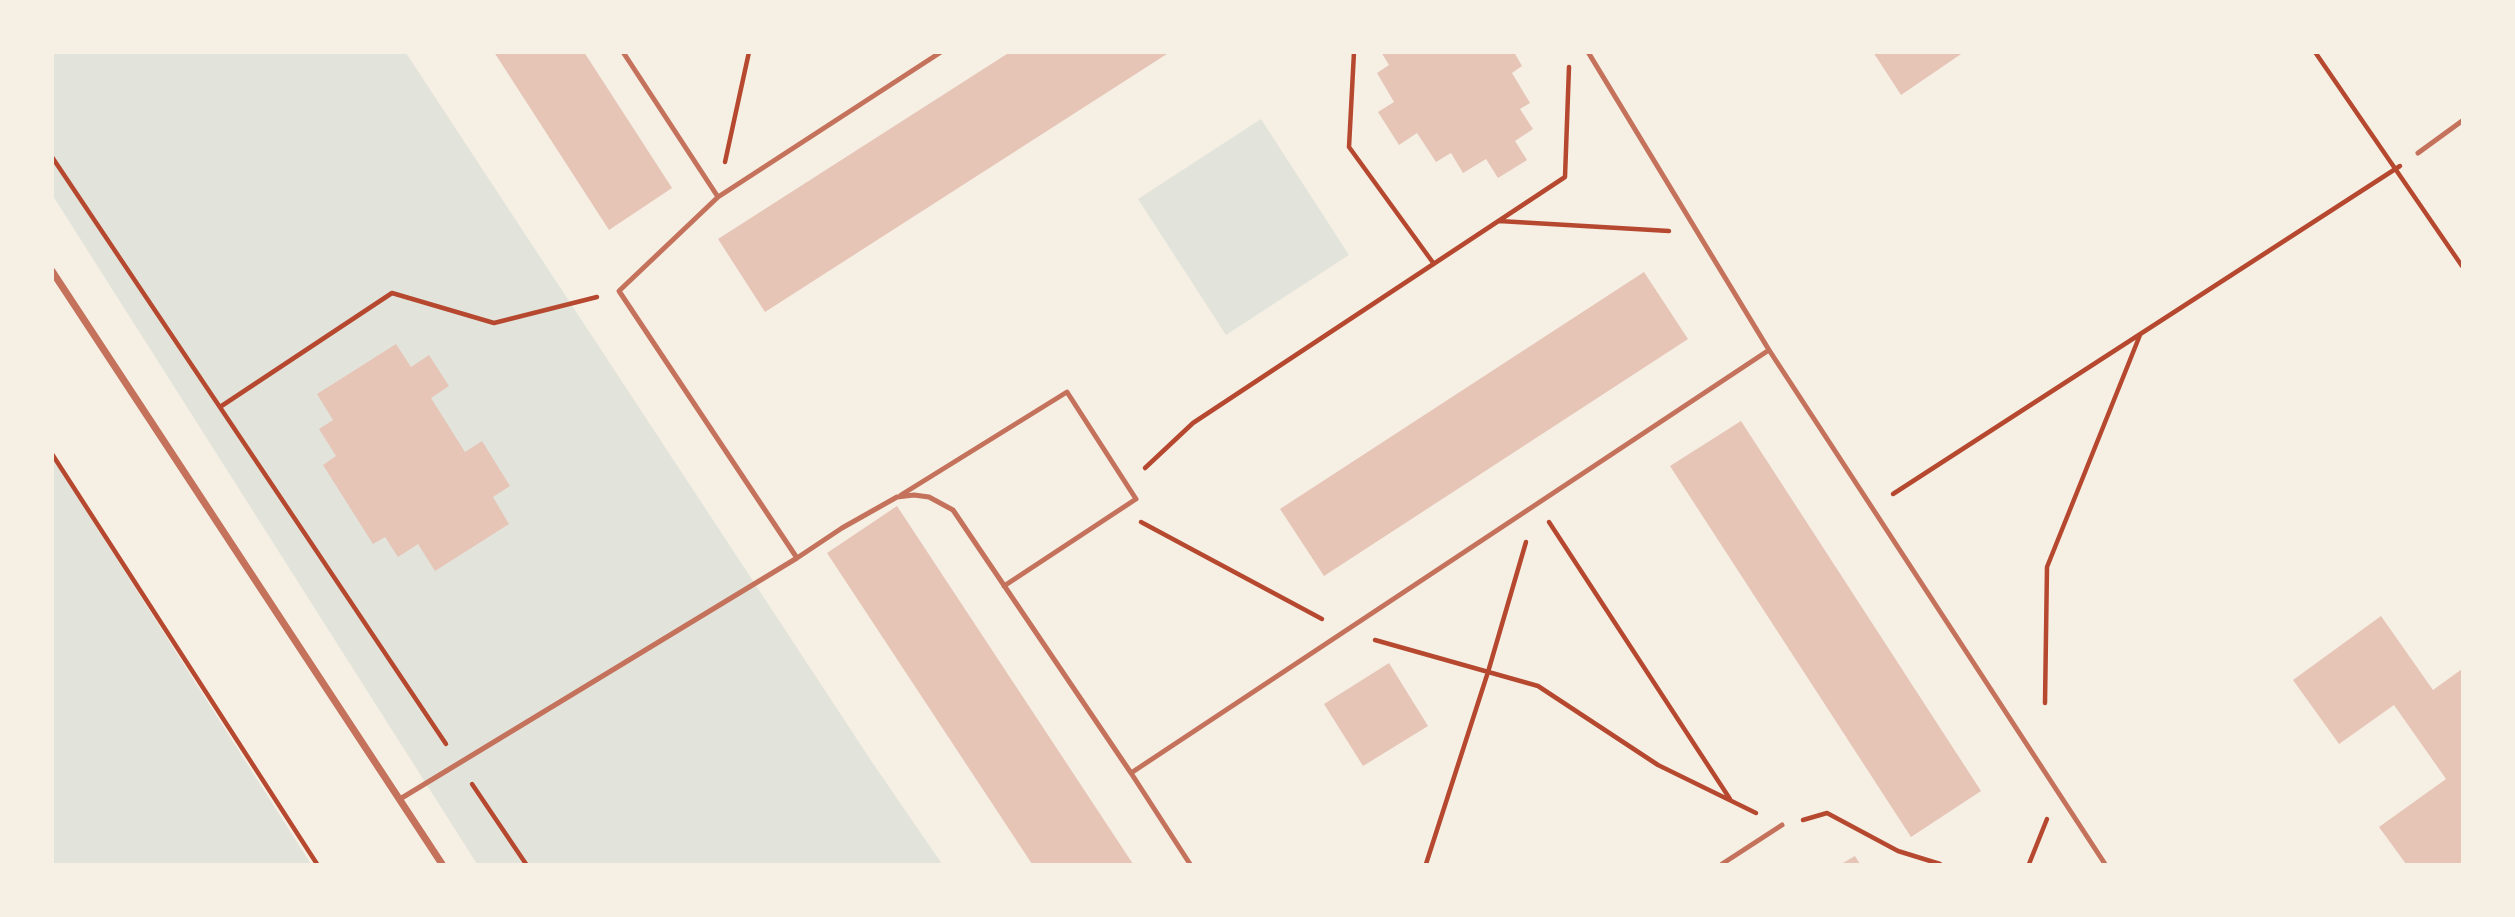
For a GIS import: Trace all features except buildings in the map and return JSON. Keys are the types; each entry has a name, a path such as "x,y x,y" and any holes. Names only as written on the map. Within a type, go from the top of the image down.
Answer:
{"street":[{"path":"52,271 442,864"}],"lane":[{"path":"624,52 718,197"},
{"path":"797,558 619,291 718,197 941,52"},
{"path":"1588,52 1769,350 2105,864"},
{"path":"2418,153 2462,121"},
{"path":"1131,773 1769,350"},
{"path":"400,799 1067,392 1136,499 1004,586"},
{"path":"898,497 929,497 953,510 1190,864"},
{"path":"1722,864 1782,825"}],"path":[{"path":"718,197 749,52"},
{"path":"1354,52 1349,147 1434,264"},
{"path":"2315,52 2462,266"},
{"path":"1127,485 1193,424 1565,177 1569,66"},
{"path":"1872,508 2418,153"},
{"path":"52,157 526,864"},
{"path":"1499,221 1697,232"},
{"path":"220,407 392,293 494,323 619,291"},
{"path":"2045,703 2047,567 2140,334"},
{"path":"52,454 317,864"},
{"path":"1426,864 1488,672 1537,504"},
{"path":"1537,504 1731,801"},
{"path":"1119,510 1345,632 1538,686 1658,765 1782,825 1827,813 1898,851 1940,864"},
{"path":"2029,864 2058,792"}],"shaded area":[{"path":"53,53 406,53 872,762 942,864 477,864 53,196"},
{"path":"1261,119 1349,255 1226,335 1138,199"},
{"path":"53,459 311,864 53,864"}]}
